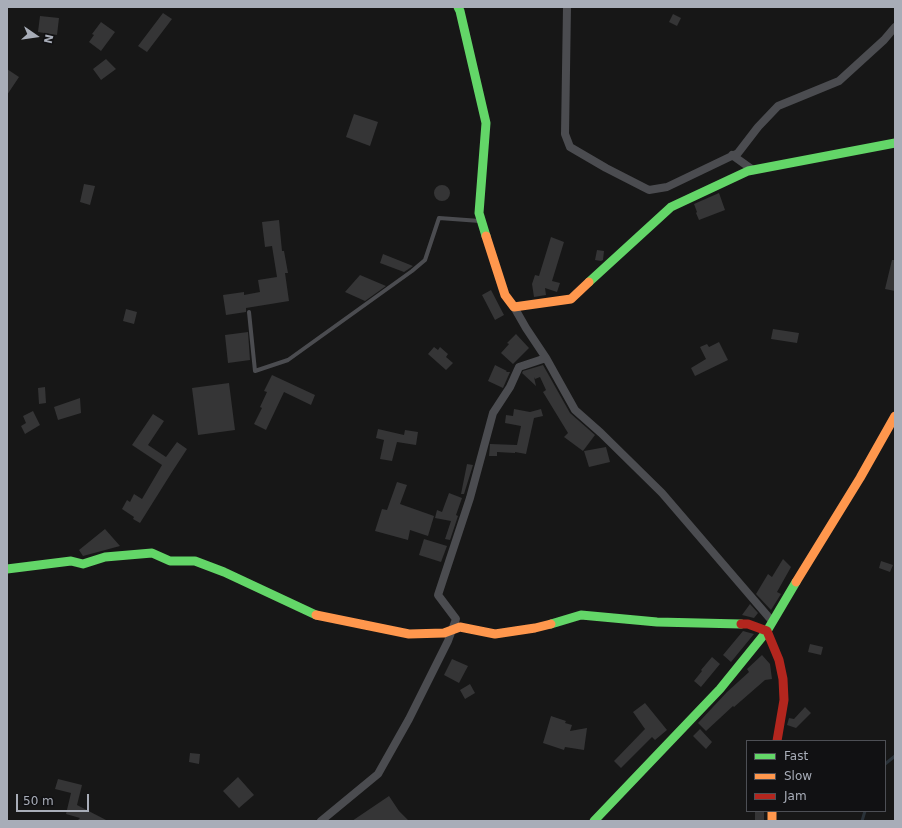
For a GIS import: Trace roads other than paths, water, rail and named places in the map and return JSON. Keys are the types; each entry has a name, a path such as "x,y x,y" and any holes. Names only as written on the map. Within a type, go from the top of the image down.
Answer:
{"street":[{"path":"458,7 486,123 479,213 480,222 505,295 546,358 575,410 601,433 662,493 772,621"},
{"path":"567,7 565,134 570,147 606,168 649,190 667,187 738,153 758,127 778,106 839,81 884,40 895,27"},
{"path":"514,307 570,299 671,207 748,171 895,143"},
{"path":"732,155 753,170"},
{"path":"321,821 378,774 409,719 448,641 456,620 438,595 470,498 493,413 510,387 519,367 546,358"},
{"path":"594,821 720,688 767,631 838,515 895,416"},
{"path":"7,569 71,562 82,564 105,557 152,553 170,561 194,561 224,572 314,616 409,634 444,633 460,627 495,634 535,628 581,615 657,622 748,624 767,631 779,660 783,680 784,700 777,740"}],"lane":[{"path":"249,312 255,371 288,360 426,260 439,218 480,222"}],"waterway":[{"path":"886,763 895,756"},
{"path":"862,821 865,812"}]}
